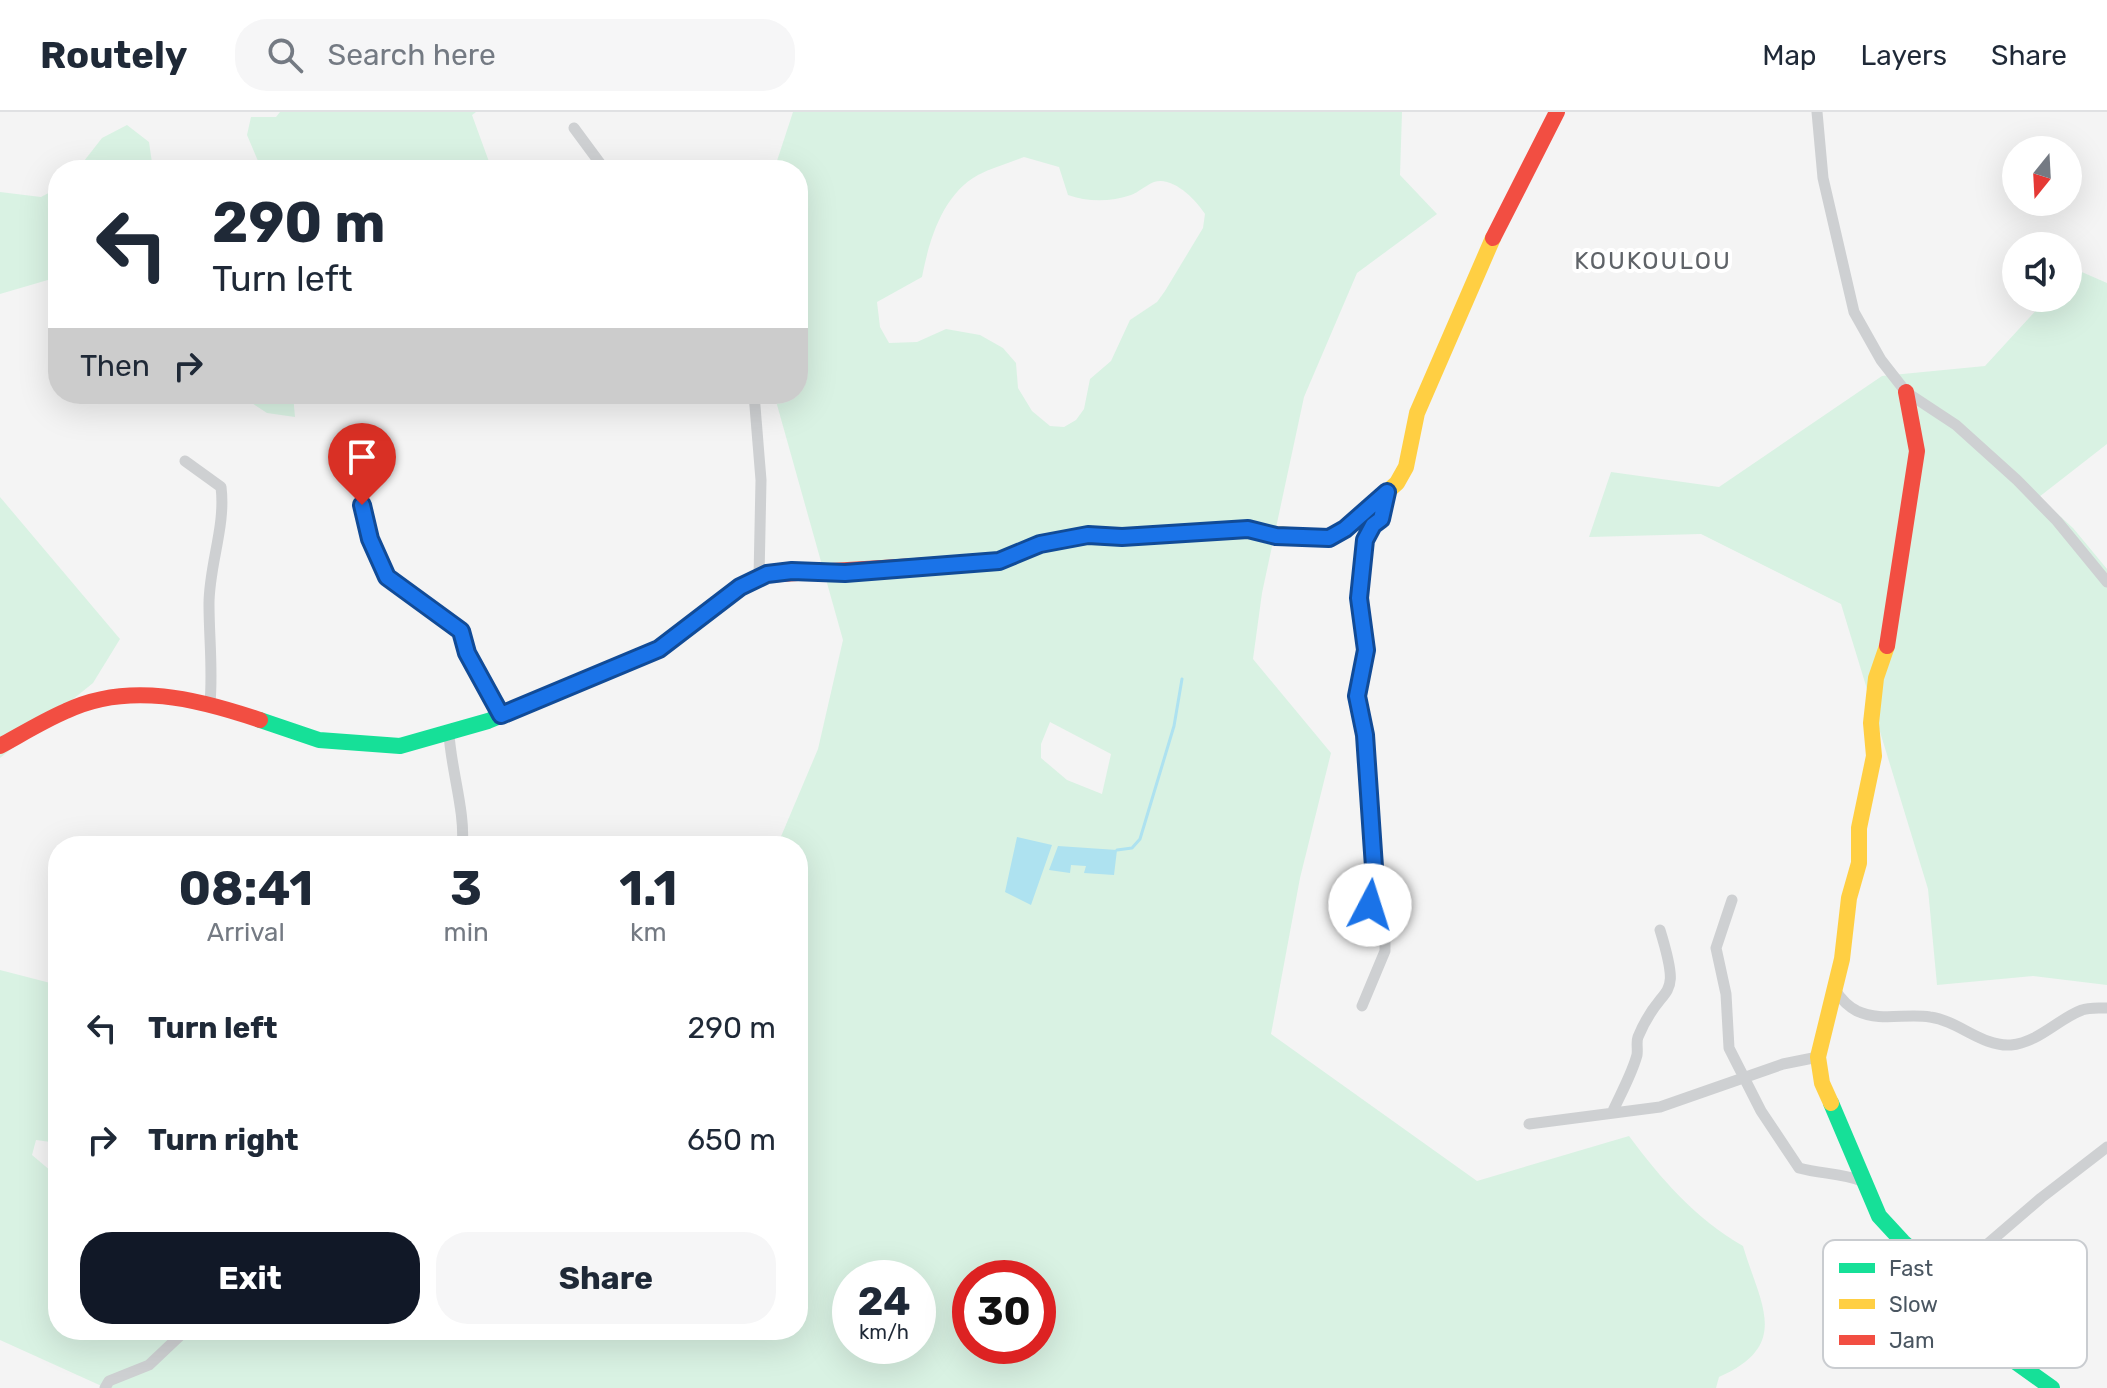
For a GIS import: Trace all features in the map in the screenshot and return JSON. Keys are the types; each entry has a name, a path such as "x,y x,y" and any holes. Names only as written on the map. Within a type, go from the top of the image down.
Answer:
{"street":[{"path":"0,746 55,715 108,700 165,694 210,703 305,736 338,743 400,746 449,734 501,715 659,649 740,587 759,578 792,571 845,573 999,561 1040,544 1088,535 1122,537 1248,529 1276,536 1329,538 1345,529 1387,492 1406,467 1417,413 1477,272 1557,112"},
{"path":"1817,112 1823,178 1854,312 1881,360 1906,392 1956,425 1990,454 2057,521 2107,582"},
{"path":"574,128 598,160"},
{"path":"1901,1240 1879,1216 1862,1181 1822,1083 1818,1057 1842,959 1849,898 1859,863 1859,828 1874,756 1871,723 1876,678 1887,646 1917,451 1906,392"},
{"path":"755,404 761,480 759,578"},
{"path":"185,461 221,487 224,507 209,604 213,648 210,703"},
{"path":"1362,1006 1385,951 1385,936 1370,905 1374,867 1365,735 1357,696 1366,650 1359,615 1359,589 1365,540 1373,525 1381,519 1387,492"},
{"path":"362,505 370,539 387,577 461,631 467,653 501,715"},
{"path":"449,734 454,791 464,828 463,836"},
{"path":"1732,900 1716,948 1726,994 1729,1048 1783,1149 1799,1168 1818,1173 1842,1173 1862,1181"},
{"path":"1612,1113 1637,1055 1637,1039 1668,994 1672,982 1672,966 1660,930"},
{"path":"1835,990 1842,1001 1859,1012 1888,1018 1929,1016 1959,1025 1991,1044 2013,1045 2037,1037 2083,1009 2107,1008"},
{"path":"1529,1124 1660,1107 1783,1064 1818,1057"},
{"path":"1992,1240 2107,1147"},
{"path":"105,1388 109,1381 149,1365 175,1340"},
{"path":"2024,1368 2052,1388"}],"green space":[{"path":"280,112 476,112 472,115 488,160 258,160 247,135 251,117 276,117"},
{"path":"793,112 1402,112 1400,175 1437,214 1357,273 1304,397 1262,593 1253,659 1331,753 1300,878 1271,1034 1477,1181 1629,1136 1680,1197 1743,1246 1765,1321 1763,1337 1756,1351 1742,1365 1719,1377 1716,1388 106,1388 0,1340 0,970 48,982 48,1142 36,1140 32,1155 48,1169 48,1340 808,1340 808,836 781,836 818,749 843,640 777,404 808,404 808,160 777,160","holes":["1024,157 1059,167 1068,195 1091,200 1115,199 1131,195 1154,182 1169,182 1183,190 1205,214 1203,228 1165,291 1157,302 1130,320 1111,361 1090,379 1084,409 1076,420 1064,427 1050,426 1032,411 1018,388 1016,363 1003,348 980,335 946,329 917,342 889,343 880,327 877,302 922,277 933,234 946,207 955,194 978,175","1050,722 1111,754 1102,794 1067,780 1041,758 1041,744"]},
{"path":"127,125 149,142 152,160 85,160 102,138"},
{"path":"0,192 41,197 48,193 48,280 0,294"},
{"path":"2082,272 2107,283 2107,444 2039,497 2073,528 2107,569 2107,985 2033,976 1937,985 1928,889 1841,604 1701,534 1589,537 1611,472 1719,487 1882,376 1985,366 2034,312 2082,312"},
{"path":"253,404 294,404 295,417 267,413"},
{"path":"0,497 120,639 93,683 0,758"}],"water":[{"path":"1017,837 1052,845 1031,905 1005,892"},
{"path":"1058,846 1117,850 1114,875 1084,873 1086,866 1071,865 1070,873 1049,870"}],"waterway":[{"path":"1117,850 1132,848 1140,839 1174,726 1182,679"}],"traffic: fast":[{"path":"260,720 319,740 400,746 488,721 659,649 740,587 764,575"},
{"path":"1831,1103 1879,1216 1901,1240"},
{"path":"2024,1368 2052,1388"}],"traffic: slow":[{"path":"1262,533 1329,538 1345,529 1397,483 1406,467 1417,413 1493,238"},
{"path":"1831,1103 1822,1083 1818,1057 1842,959 1849,898 1859,863 1859,828 1874,756 1871,723 1876,678 1887,646"}],"traffic: jam":[{"path":"1493,238 1557,112"},
{"path":"1887,646 1917,451 1906,392"},
{"path":"764,575 999,561 1040,544 1088,535 1122,537 1248,529 1262,533"},
{"path":"0,746 66,711 114,697 163,696 260,720"}],"district":[{"name":"KOUKOULOU","path":"1653,261"}],"route":[{"path":"362,505 370,539 387,577 461,631 467,653 501,715 659,649 740,587 767,574 939,568 999,561 1040,544 1088,535 1122,537 1248,529 1276,536 1329,538 1345,529 1387,492 1387,506 1365,540 1359,598 1366,650 1357,696 1365,735 1374,867 1370,905"}]}
